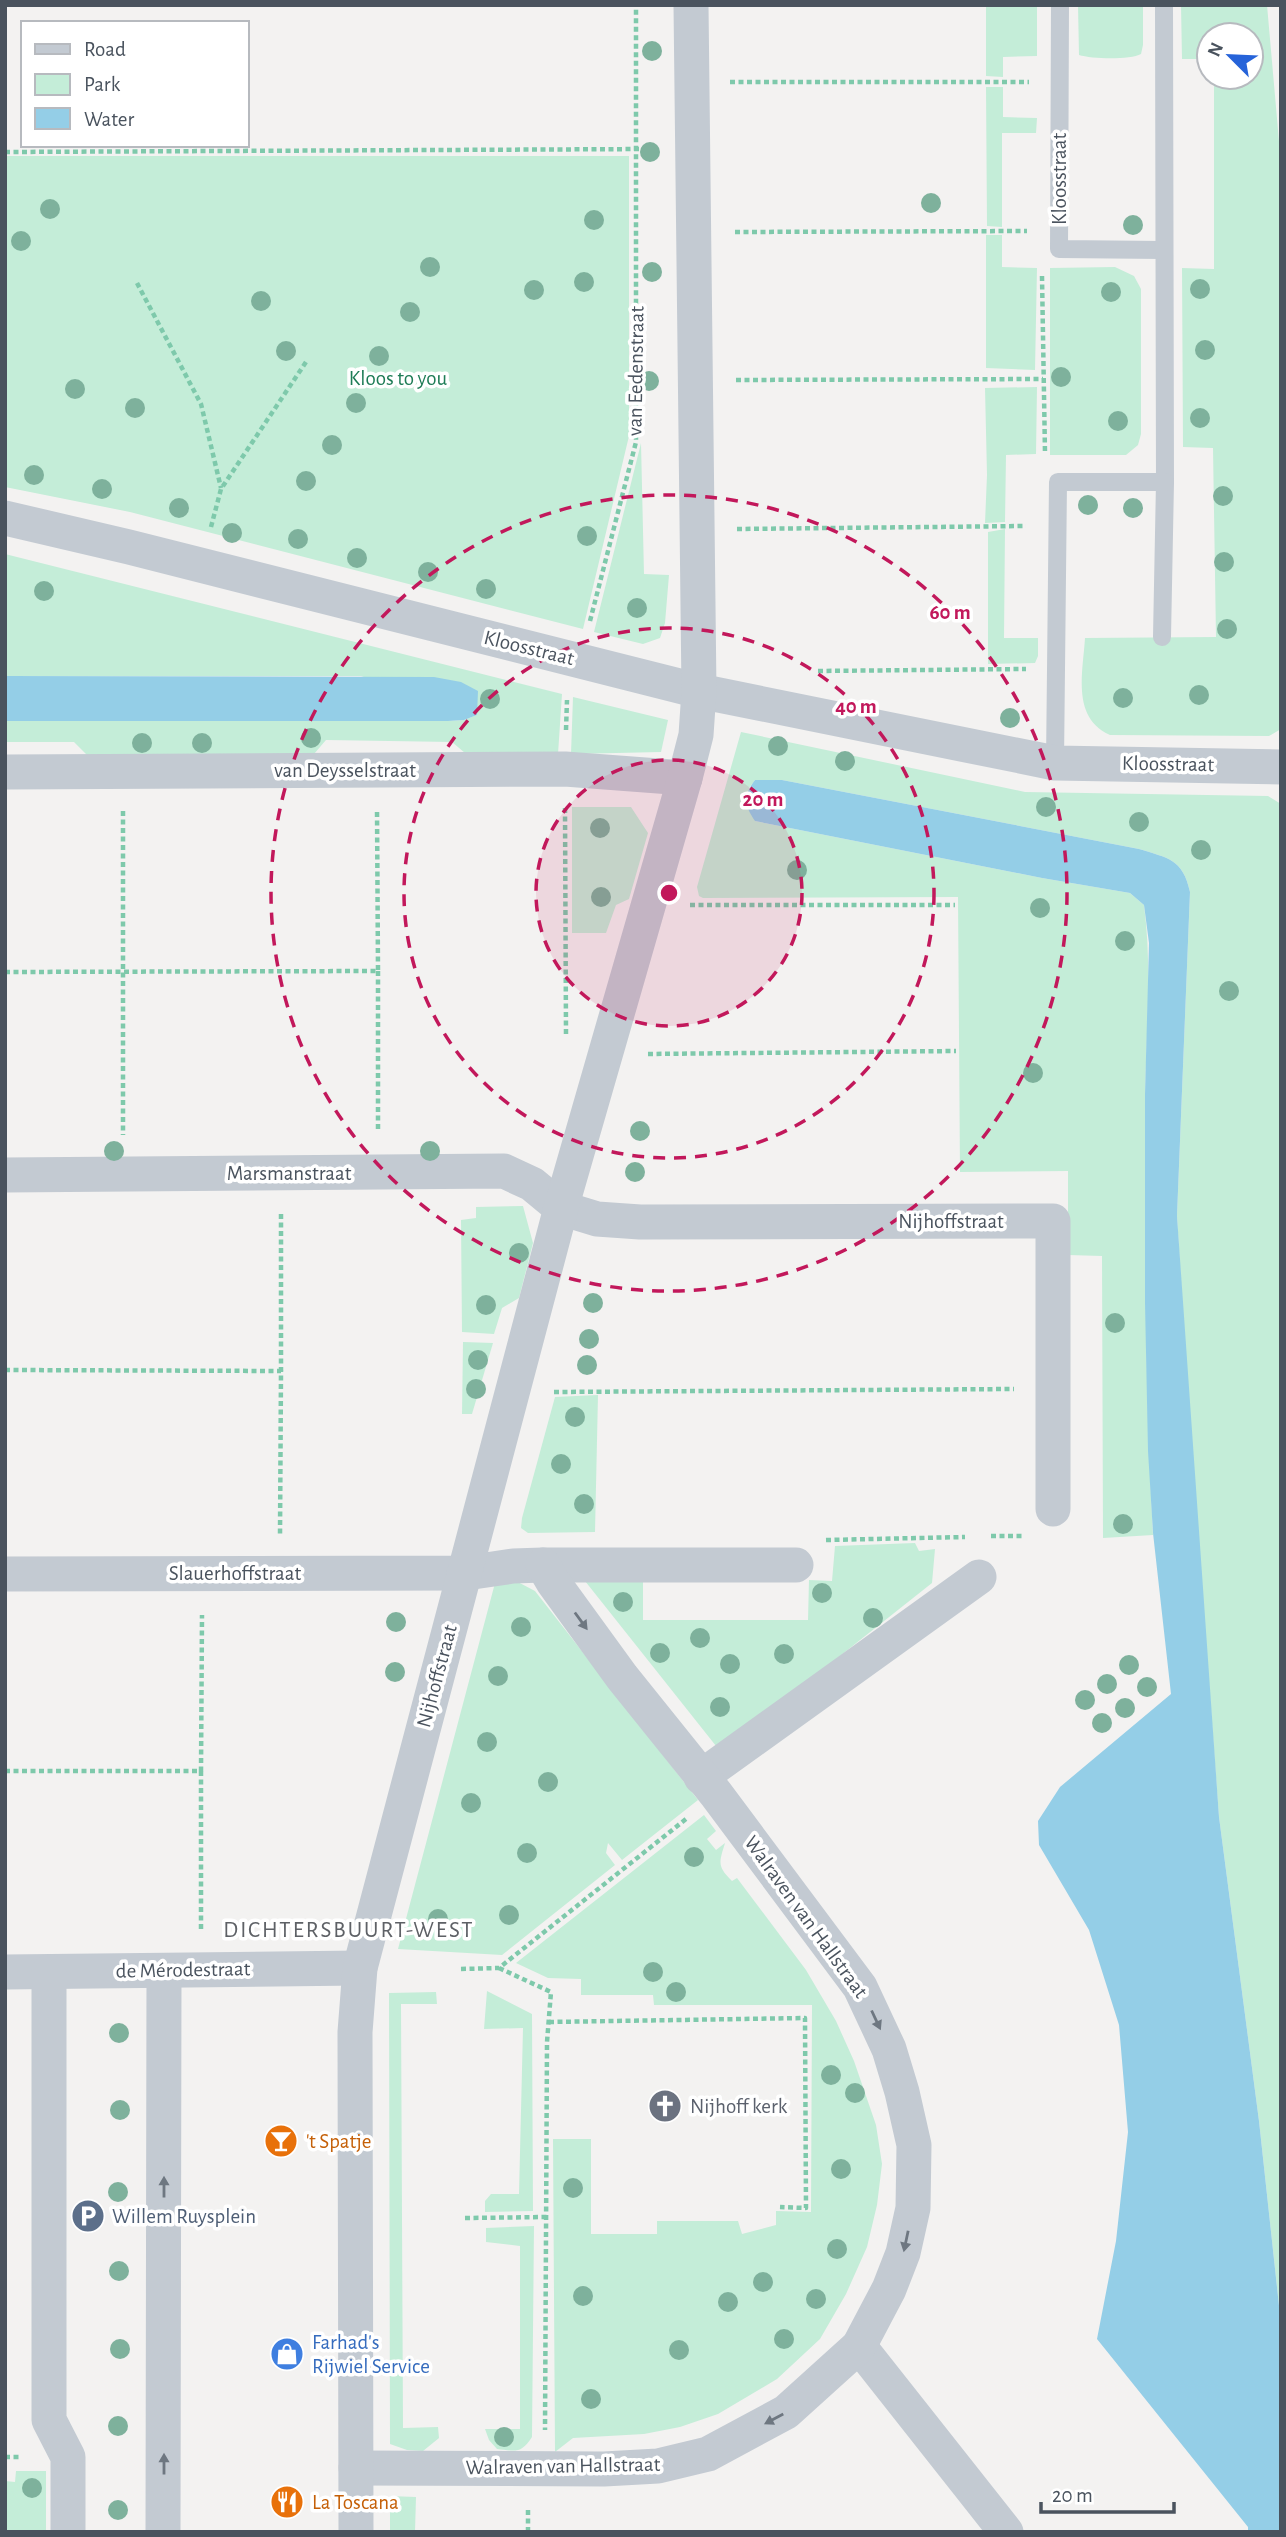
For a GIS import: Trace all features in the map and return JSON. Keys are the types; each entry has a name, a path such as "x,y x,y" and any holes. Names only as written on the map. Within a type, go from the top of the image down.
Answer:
{"street":[{"path":"691,5 699,691"},
{"name":"Kloosstraat","path":"5,518 699,691 1055,762 1281,767"},
{"name":"Nijhoffstraat","path":"360,1968 561,1208 685,778 696,735 699,691"},
{"name":"van Deysselstraat","path":"5,772 565,769 685,778"},
{"name":"Marsmanstraat","path":"5,1175 504,1171 532,1184 561,1208"},
{"name":"Nijhoffstraat","path":"561,1208 597,1219 640,1222 1054,1221 1054,1509"},
{"path":"466,1573 513,1566 543,1565 796,1565"},
{"name":"Walraven van Hallstraat","path":"356,2468 536,2469 658,2466 708,2454 786,2412 859,2346 889,2289 903,2253 913,2208 914,2145 902,2092 889,2049 860,1987 709,1786 622,1677 543,1565"},
{"name":"Slauerhoffstraat","path":"5,1574 466,1573"},
{"path":"709,1786 979,1577"},
{"path":"356,2532 355,2032 360,1968"},
{"name":"de Mérodestraat","path":"5,1972 360,1968"},
{"path":"163,2532 164,1971"},
{"path":"49,1972 49,2420 68,2457 68,2532"},
{"path":"859,2346 1006,2532"}],"lane":[{"name":"Kloosstraat","path":"1060,5 1059,240 1163,250"},
{"path":"1162,637 1165,482 1164,5"},
{"path":"1055,762 1058,482 1165,482"}],"path":[{"name":"van Eedenstraat","path":"566,1042 567,696 579,660 636,442 636,5"},
{"path":"722,82 1060,82"},
{"path":"5,152 692,149"},
{"path":"734,232 1059,240 1042,268 1045,454 1058,482"},
{"path":"137,283 201,404 221,489"},
{"path":"201,565 221,489 306,362"},
{"path":"735,380 1044,379"},
{"path":"736,529 1058,526"},
{"path":"811,671 1057,669"},
{"path":"377,769 378,1172"},
{"path":"122,772 123,1174"},
{"path":"690,892 686,905 955,905"},
{"path":"5,972 378,971"},
{"path":"647,1042 643,1054 956,1051"},
{"path":"280,1573 281,1173"},
{"path":"5,1370 281,1371"},
{"path":"555,1379 552,1392 1054,1389"},
{"path":"201,1970 202,1573"},
{"path":"5,1771 201,1771"},
{"path":"499,1968 709,1786"},
{"path":"461,1969 499,1968 551,1992 545,2438 528,2497 528,2532"},
{"path":"549,2022 805,2018 806,2208 780,2207"},
{"path":"465,2218 547,2217"}],"green space":[{"path":"986,5 1037,5 1037,56 1003,57 1003,77 986,76"},
{"path":"1078,5 1143,5 1141,54 1111,58 1079,55"},
{"path":"1181,5 1267,5 1281,164 1281,729 1269,736 1110,735 1089,717 1082,693 1085,638 1216,637 1213,448 1183,447 1182,268 1214,269 1214,91 1265,91 1265,21 1195,21 1195,59 1182,59"},
{"path":"986,87 1003,87 1003,117 1037,118 1036,133 1002,133 1002,227 987,226"},
{"name":"Kloos to you","path":"5,156 629,156 629,436 583,629 130,512 5,487"},
{"path":"986,235 1002,235 1002,267 1037,268 1035,370 986,368"},
{"path":"1115,267 1134,276 1141,289 1141,434 1138,445 1126,455 1050,455 1050,268"},
{"path":"1037,387 1036,454 1006,455 1005,522 985,523 985,388"},
{"path":"641,443 644,574 669,575 665,623 660,638 643,644 594,632"},
{"path":"1005,529 1004,638 1038,638 1038,656 1035,663 988,664 988,532"},
{"path":"5,554 562,694 558,754 465,753 452,742 326,740 314,754 88,756 74,742 5,742 5,721 448,721 464,720 477,715 361,676 5,676"},
{"path":"573,697 668,720 661,752 571,754"},
{"path":"741,732 1025,792 1268,796 1281,804 1281,2324 1259,2121 1219,1817 1189,1415 1177,1216 1190,892 1187,881 1173,862 1139,849 782,780 755,780 749,788 755,821 1130,893 1144,905 1148,982 1145,1111 1146,1323 1153,1535 1103,1538 1102,1256 1068,1255 1068,1171 960,1172 958,897 699,896 697,887"},
{"path":"572,807 631,807 648,833 629,899 616,905 606,933 572,933"},
{"path":"523,1206 533,1243 519,1298 502,1308 494,1334 462,1332 461,1220 476,1218 476,1207"},
{"path":"463,1342 493,1343 472,1414 462,1414"},
{"path":"598,1395 595,1532 528,1533 521,1528 522,1518 555,1397"},
{"path":"915,1543 919,1551 935,1549 932,1583 720,1751 585,1581 643,1581 643,1620 808,1620 809,1580 832,1581 835,1546"},
{"path":"514,1580 535,1591 698,1800 622,1860 608,1843 606,1853 615,1865 502,1955 398,1949 495,1583"},
{"path":"704,1815 716,1831 707,1839 716,1850 725,1843 721,1860 724,1872 732,1881 737,1878 806,1970 836,2021 854,2061 876,2125 882,2164 877,2205 867,2247 846,2294 820,2339 777,2379 718,2414 680,2427 644,2434 573,2438 555,2452 553,2139 591,2139 591,2234 657,2234 657,2221 738,2221 742,2234 776,2225 776,2211 811,2212 812,2005 654,2005 653,1995 581,1995 581,1979 548,1978 516,1963"},
{"path":"487,1991 532,2014 533,2211 485,2212 485,2201 491,2194 519,2194 523,2028 484,2029"},
{"path":"436,1992 437,2004 401,2004 403,2428 438,2427 439,2438 423,2451 407,2450 390,2444 389,1993"},
{"path":"534,2226 532,2437 521,2449 497,2449 489,2440 485,2429 520,2429 520,2246 486,2242 486,2228"},
{"path":"16,2471 46,2471 46,2532 5,2532 5,2481 15,2482"},
{"path":"390,2496 416,2497 415,2532 390,2532"}],"water":[{"path":"5,676 434,677 461,682 478,691 477,715 464,720 448,721 5,721"},
{"path":"755,780 782,780 1139,849 1173,862 1187,881 1190,892 1177,1216 1219,1817 1259,2121 1281,2324 1281,2532 1248,2532 1248,2527 1097,2339 1116,2241 1128,2132 1119,2025 1089,1930 1039,1845 1038,1821 1060,1787 1171,1694 1153,1533 1148,1451 1145,1094 1149,943 1144,905 1130,893 755,821 746,800"}],"place":[{"name":"Nijhoff kerk","path":"665,2106"},
{"name":"'t Spatje","path":"281,2141"},
{"name":"Willem Ruysplein","path":"88,2216"},
{"name":"Farhad's Rijwiel Service","path":"287,2354"},
{"name":"La Toscana","path":"287,2502"}],"district":[{"name":"DICHTERSBUURT-WEST","path":"349,1930"}]}
